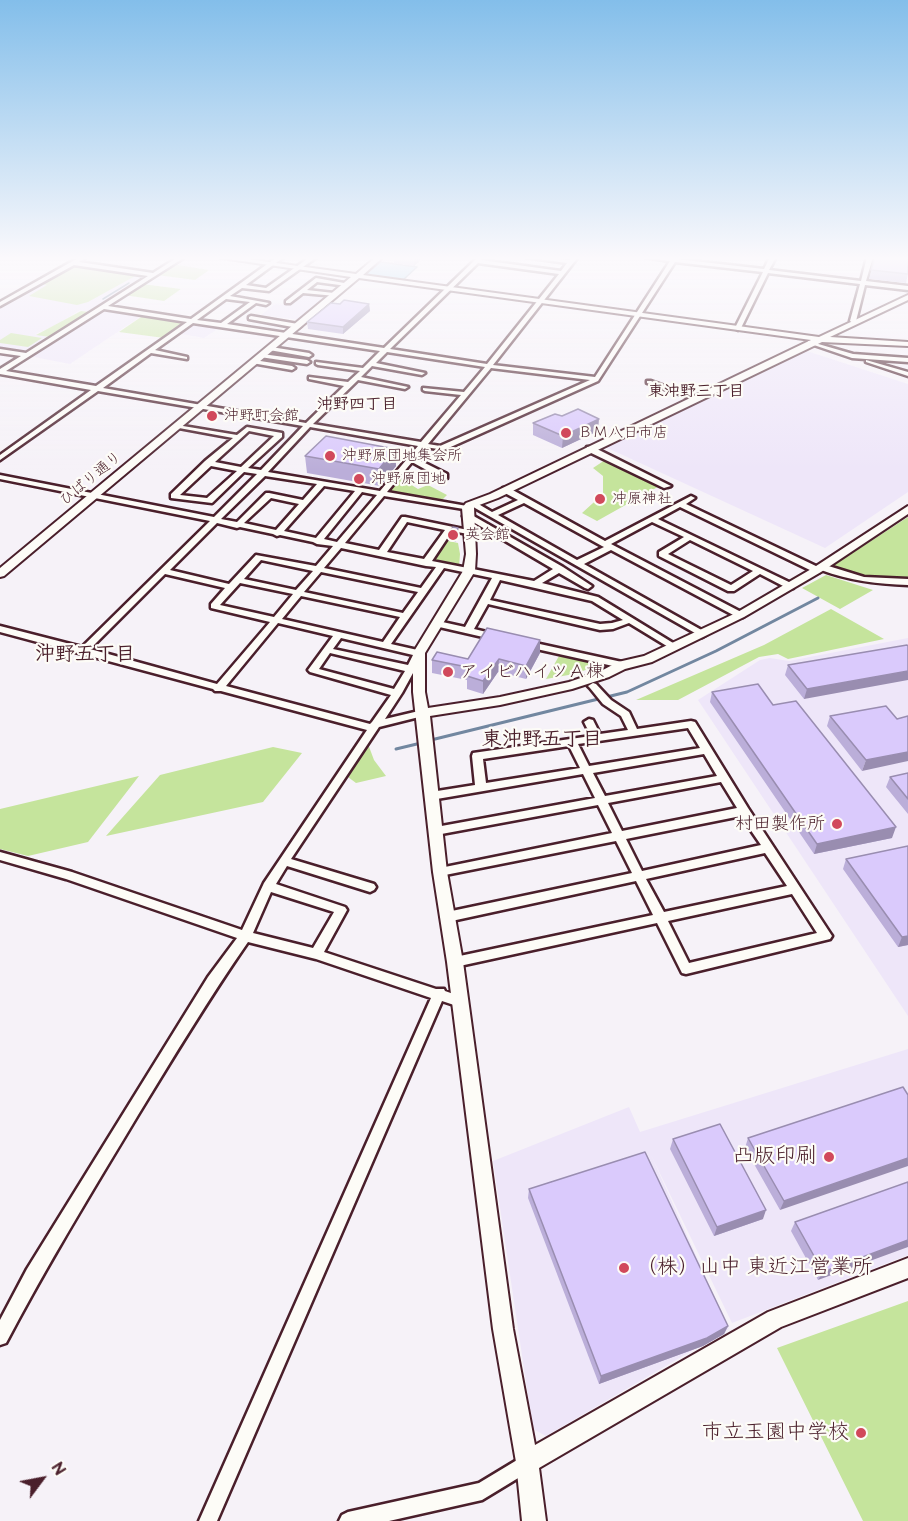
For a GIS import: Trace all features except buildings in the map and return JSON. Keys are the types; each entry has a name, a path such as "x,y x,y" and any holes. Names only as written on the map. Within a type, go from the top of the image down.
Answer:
{"street":[{"path":"0,372 69,328"},
{"path":"0,458 181,328"},
{"path":"244,328 596,380"},
{"path":"288,334 296,328"},
{"path":"85,649 308,425 409,328"},
{"path":"218,689 384,493 519,328"},
{"path":"0,372 441,448 596,380 631,328"},
{"path":"738,328 814,340 908,344"},
{"path":"469,509 839,328"},
{"name":"ひばり通り","path":"0,574 288,334"},
{"path":"814,340 852,356 908,374"},
{"path":"271,349 309,355"},
{"path":"0,351 26,356"},
{"path":"149,351 185,358"},
{"path":"262,356 307,362"},
{"path":"852,356 908,360"},
{"path":"255,362 292,368"},
{"path":"318,363 366,370"},
{"path":"372,364 422,372"},
{"path":"311,378 351,385"},
{"path":"358,378 405,387"},
{"path":"649,382 695,399"},
{"path":"425,388 465,394"},
{"path":"179,426 237,437"},
{"path":"247,429 279,435 209,501 174,496 208,463 247,429"},
{"path":"590,449 667,486"},
{"path":"411,459 444,477"},
{"path":"208,463 384,493 492,515 702,634"},
{"path":"0,477 536,584 595,599 673,646"},
{"path":"277,534 323,482"},
{"path":"317,542 361,489"},
{"path":"506,490 740,615"},
{"path":"237,526 269,495 304,503"},
{"path":"578,563 691,498"},
{"path":"492,515 524,500"},
{"path":"680,504 820,568 846,577 870,582 908,582"},
{"path":"0,1337 33,1275 118,1135 213,981 245,936 268,886 397,693 469,572 471,554 468,532 469,509"},
{"path":"469,509 588,586"},
{"path":"512,641 622,665 634,664 740,615 820,568 908,509"},
{"path":"381,554 405,519 468,532"},
{"path":"653,519 790,586"},
{"path":"426,563 450,528"},
{"path":"690,537 662,554 731,589 759,571"},
{"path":"419,653 214,606 259,557 424,591"},
{"path":"385,645 441,566"},
{"path":"536,584 560,569"},
{"path":"162,571 231,587"},
{"path":"468,631 497,577"},
{"path":"237,580 406,616"},
{"path":"485,601 600,627 630,620"},
{"path":"438,624 501,638"},
{"path":"0,629 85,649 218,689 373,727 572,685 605,674 622,665"},
{"path":"339,634 314,670 397,693"},
{"path":"327,650 411,669"},
{"path":"419,653 419,692 424,718 440,872 455,962 503,1329 527,1462 534,1521"},
{"path":"593,686 607,702 625,714 634,733"},
{"path":"589,722 597,738"},
{"path":"481,788 477,756 691,724 744,811 826,936 686,969 572,742"},
{"path":"431,796 707,750"},
{"path":"436,831 724,778"},
{"path":"440,872 744,811"},
{"path":"447,917 768,848"},
{"path":"0,856 68,875 245,936 316,954 439,993 460,1002"},
{"path":"284,861 370,887"},
{"path":"268,886 341,910 316,954"},
{"path":"455,962 795,889"},
{"path":"208,1521 439,993"},
{"path":"348,1521 482,1491 527,1462 776,1319 908,1268"}],"shaded area":[{"path":"0,328 50,328 35,334 49,337 25,352 0,348"},
{"path":"73,328 124,328 70,364 29,356"},
{"path":"183,328 219,328 204,338 176,333"},
{"path":"801,349 908,384 908,492 825,548 603,446"},
{"path":"908,638 908,1016 698,700 760,660 770,658 789,661"},
{"path":"908,1049 908,1255 732,1323 651,1155 729,1329 546,1436 533,1429 493,1161 629,1107 640,1132"}],"green space":[{"path":"49,328 64,328 50,337 36,335"},
{"path":"125,328 178,328 164,338 119,332"},
{"path":"11,333 42,338 28,347 0,343 0,340"},
{"path":"608,458 663,484 597,521 582,513 603,494 603,476 593,468"},
{"path":"397,476 418,489 428,485 447,495 439,503 383,493"},
{"path":"908,517 908,579 850,575 831,567"},
{"path":"444,540 458,543 459,567 432,560"},
{"path":"826,575 873,590 840,609 802,588"},
{"path":"831,609 884,639 788,659 778,654 759,657 678,700 636,700 764,645"},
{"path":"559,656 600,665 574,674 546,679"},
{"path":"368,744 374,760 386,776 356,783 348,777"},
{"path":"273,747 302,753 263,802 106,836 160,775"},
{"path":"139,776 88,842 28,856 0,849 0,809"},
{"name":"市立玉園中学校","path":"908,1301 908,1521 863,1521 777,1348"}],"waterway":[{"path":"431,740 627,692 716,651 818,598"},
{"path":"396,749 421,743"}],"place":[{"name":"沖野町会館","path":"212,416"},
{"name":"ＢＭ八日市店","path":"566,433"},
{"name":"沖野原団地集会所","path":"330,456"},
{"name":"沖野原団地","path":"359,479"},
{"name":"冲原神社","path":"600,499"},
{"name":"英会館","path":"453,535"},
{"name":"アイビハイツＡ棟","path":"448,672"},
{"name":"村田製作所","path":"837,824"},
{"name":"凸版印刷","path":"829,1157"},
{"name":"（株）山中 東近江営業所","path":"624,1268"},
{"name":"市立玉園中学校","path":"861,1433"}],"district":[{"name":"東沖野三丁目","path":"696,392"},
{"name":"沖野四丁目","path":"357,405"},
{"name":"沖野五丁目","path":"85,655"},
{"name":"東沖野五丁目","path":"542,740"}]}
